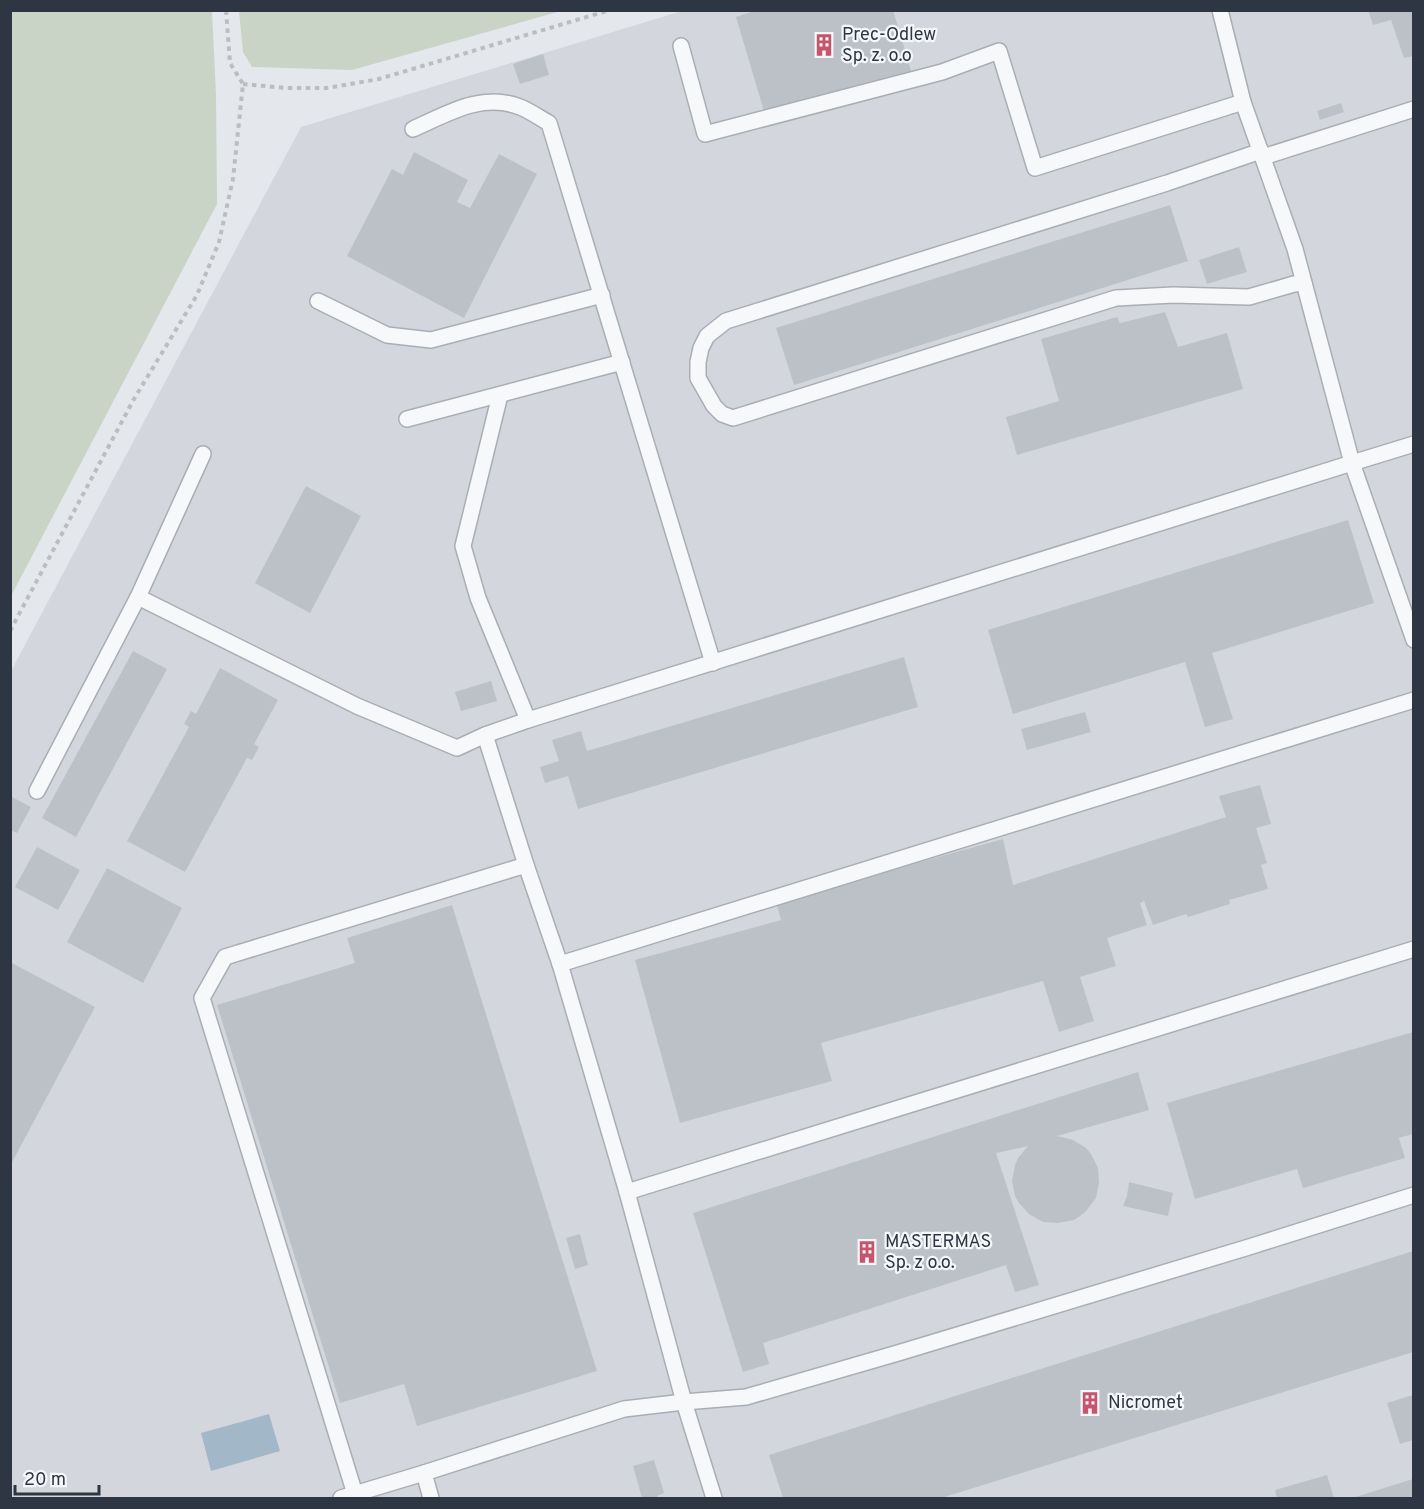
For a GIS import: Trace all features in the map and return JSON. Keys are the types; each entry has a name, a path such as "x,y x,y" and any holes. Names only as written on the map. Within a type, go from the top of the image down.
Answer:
{"lane":[{"path":"1220,10 1243,102 1295,249 1352,463 1413,639"},
{"path":"681,46 705,134 942,72 999,51 1035,168 1243,102"},
{"path":"413,129 468,105 490,101 519,107 549,123 713,663"},
{"path":"1304,283 1249,297 1173,295 1116,298 733,418 722,414 714,406 698,378 701,348 707,336 726,321 1167,183 1413,109"},
{"path":"318,301 387,335 431,340 602,295"},
{"path":"406,420 622,362"},
{"path":"500,394 463,546 478,597 528,720"},
{"path":"138,597 357,706 457,748 528,720 1413,444"},
{"path":"37,791 138,597 203,454"},
{"path":"560,964 1413,700"},
{"path":"486,735 526,865 560,964 627,1192 684,1402 714,1498"},
{"path":"526,865 225,957 202,998 348,1496 624,1409 746,1397 1238,1251 1413,1195"},
{"path":"627,1192 1413,949"},
{"path":"423,1473 430,1498"}],"path":[{"path":"10,631 134,399 197,295 219,242 233,179 243,84 230,63 226,10"},
{"path":"243,84 286,88 327,88 379,80 610,10"}],"shaded area":[{"path":"682,11 1413,11 1413,1498 11,1498 11,671 301,127"}],"green space":[{"path":"11,10 212,11 216,95 217,204 11,596"},
{"path":"239,10 561,11 352,70 252,67 243,52"}],"water":[{"path":"269,1414 280,1451 211,1471 201,1433"}],"building":[{"name":"Prec-Odlew Sp. z. o.o","path":"757,10 893,10 912,74 766,118 736,17"},
{"path":"1368,10 1413,10 1413,56 1404,58 1391,20 1373,25"},
{"path":"543,54 549,75 520,84 513,64"},
{"path":"1341,103 1344,112 1320,120 1317,111"},
{"path":"414,152 468,180 457,202 470,208 499,154 537,174 464,318 347,256 392,169 403,175"},
{"path":"1170,205 1188,261 794,385 776,328"},
{"path":"1239,247 1247,272 1207,284 1199,260"},
{"path":"1165,312 1178,347 1227,333 1243,389 1017,455 1006,417 1059,401 1041,339 1117,317 1120,323"},
{"path":"306,486 361,516 310,613 255,583"},
{"path":"1348,520 1374,603 1212,653 1233,719 1205,727 1185,662 1013,714 988,630"},
{"path":"133,651 167,669 76,837 42,818"},
{"path":"904,657 918,707 578,809 568,776 545,783 540,767 559,761 552,740 581,731 587,751"},
{"path":"220,668 278,700 254,744 259,747 252,760 247,758 185,872 127,841 189,727 184,724 191,711 196,714"},
{"path":"491,681 497,701 461,711 455,692"},
{"path":"1085,712 1091,732 1027,750 1021,729"},
{"path":"1260,785 1271,824 1256,828 1267,863 1261,865 1268,889 1229,900 1230,904 1188,917 1186,914 1153,925 1144,901 1140,903 1147,925 1107,938 1116,966 1080,977 1094,1021 1059,1032 1043,981 821,1043 832,1081 680,1123 635,960 781,920 776,902 1003,839 1013,885 1226,817 1219,796"},
{"path":"10,796 31,807 17,833 10,830"},
{"path":"37,847 80,870 58,910 15,887"},
{"path":"107,868 182,908 143,983 67,942"},
{"path":"452,905 597,1371 417,1426 404,1384 340,1403 217,1005 355,963 347,938"},
{"path":"10,962 95,1007 10,1166"},
{"path":"1413,1032 1413,1134 1399,1138 1405,1158 1303,1188 1297,1169 1195,1199 1167,1103"},
{"path":"1138,1072 1149,1110 1057,1136 1073,1140 1086,1148 1098,1168 1099,1183 1096,1198 1086,1211 1074,1220 1058,1223 1043,1222 1029,1214 1019,1203 1012,1181 1018,1158 1028,1146 996,1153 1039,1285 1015,1292 1006,1265 763,1343 769,1364 743,1372 693,1213"},
{"path":"1129,1182 1173,1193 1168,1216 1123,1206"},
{"path":"580,1234 588,1265 575,1269 566,1238"},
{"name":"Nicromet","path":"1413,1251 1413,1352 941,1498 783,1498 769,1455"},
{"path":"1413,1395 1413,1440 1400,1444 1387,1403"},
{"path":"654,1460 664,1493 657,1496 658,1498 642,1498 633,1466"},
{"path":"1327,1475 1334,1498 1277,1498 1275,1490"},
{"path":"1413,1479 1413,1498 1352,1498"}],"place":[{"name":"Prec-Odlew Sp. z. o.o","path":"824,45"},
{"name":"MASTERMAS Sp. z o.o.","path":"867,1252"},
{"name":"Nicromet","path":"1090,1403"}]}
